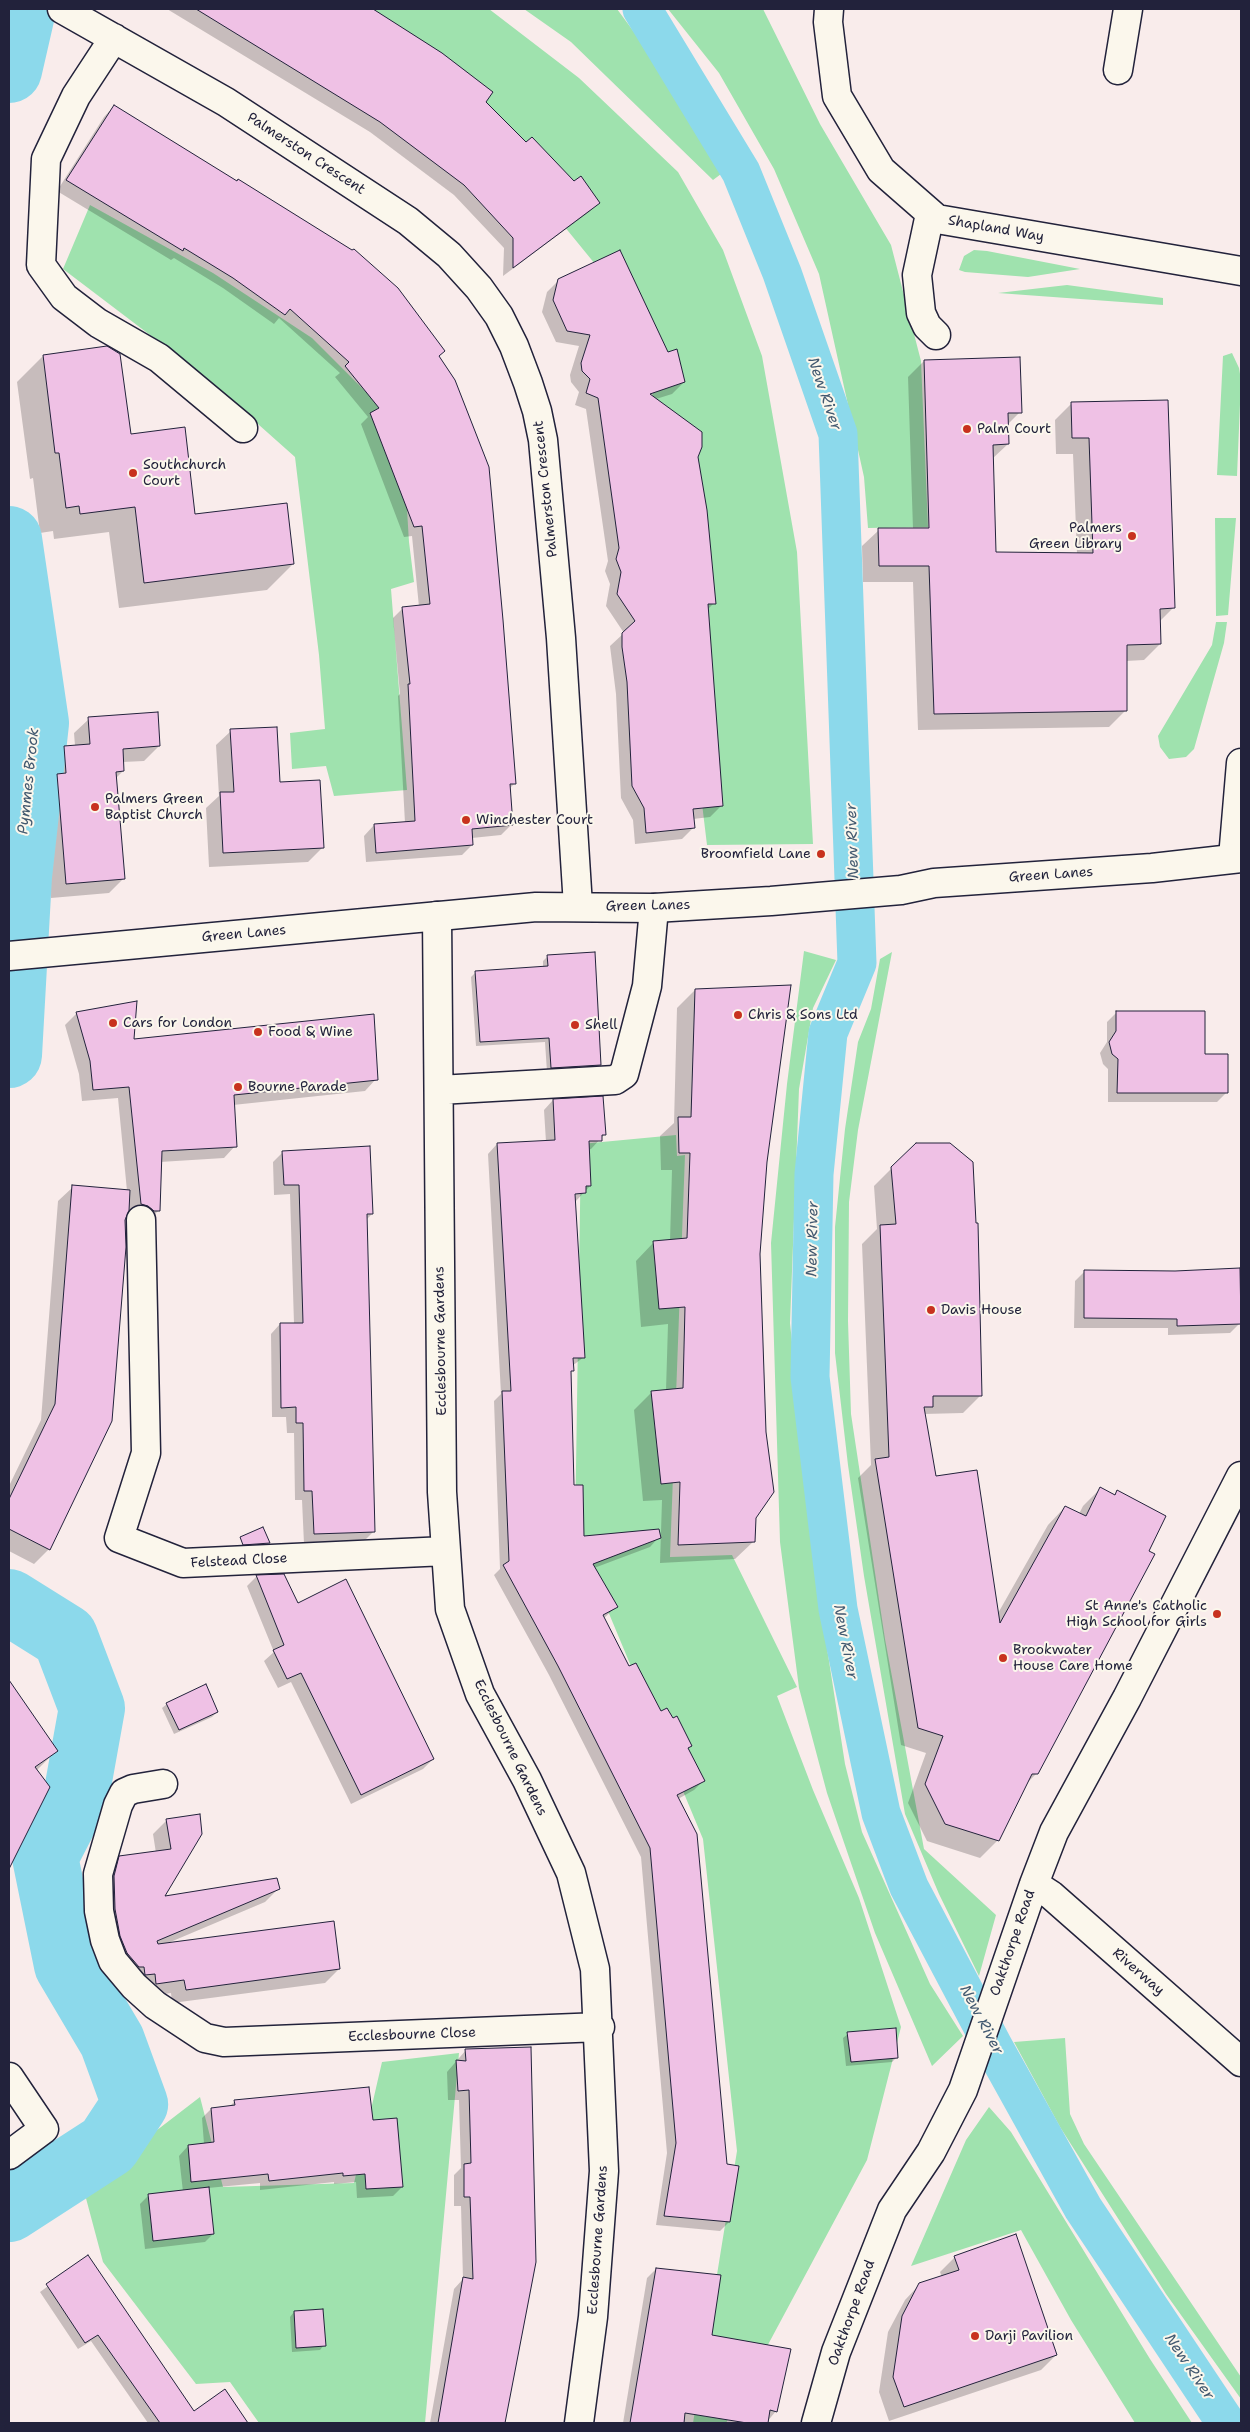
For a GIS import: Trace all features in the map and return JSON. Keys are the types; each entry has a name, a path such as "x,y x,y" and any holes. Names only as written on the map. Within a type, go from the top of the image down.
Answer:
{"street":[{"name":"Palmerston Crescent","path":"62,9 226,102 408,221 450,255 479,288 503,324 528,383 537,411 543,440 562,657 578,906"},
{"name":"Shapland Way","path":"829,9 828,22 837,96 881,170 936,219 1241,271"},
{"path":"1118,70 1128,9"},
{"path":"114,38 76,96 46,159 41,265 64,297 98,323 159,358 243,428"},
{"path":"930,214 917,275 921,313 927,326 936,335"},
{"path":"1237,858 1241,763"},
{"name":"Green Lanes","path":"9,956 536,907 654,908 843,895 900,890 934,883 1152,868 1237,858"},
{"path":"438,1090 614,1080 624,1074 647,986 654,908"},
{"name":"Ecclesbourne Gardens","path":"437,916 442,1492 450,1609 480,1694 527,1780 571,1873 595,1968 600,2027 598,2073 604,2171 593,2316 579,2423"},
{"name":"Felstead Close","path":"141,1220 146,1453 119,1538 183,1563 446,1551"},
{"name":"Oakthorpe Road","path":"816,2423 836,2352 892,2210 932,2152 963,2090 1034,1884 1054,1832 1127,1698 1241,1476"},
{"name":"Ecclesbourne Close","path":"164,1784 133,1789 124,1793 118,1805 98,1874 99,1911 105,1940 113,1961 134,1986 155,2005 205,2038 224,2042 600,2027"},
{"name":"Riverway","path":"1034,1884 1051,1895 1241,2062"},
{"path":"9,2077 44,2129 9,2155"}],"green space":[{"path":"345,9 489,9 579,78 678,172 723,250 762,356 797,552 813,844 707,845 644,324 435,68"},
{"path":"524,9 617,9 691,109 725,171 713,180 571,42"},
{"path":"668,9 763,9 820,124 891,245 921,361 928,527 868,528 864,477 819,274 774,169 719,73"},
{"path":"90,205 213,273 312,338 402,428 409,542 414,582 391,589 407,790 334,796 326,766 292,769 290,733 325,729 319,655 295,457 204,376 63,269"},
{"path":"974,250 1080,269 1028,277 959,270 964,256"},
{"path":"1067,285 1163,298 1163,305 998,293"},
{"path":"1232,353 1239,368 1241,380 1237,476 1217,475 1223,356"},
{"path":"1215,518 1236,518 1228,615 1216,616"},
{"path":"1216,622 1227,622 1224,643 1194,749 1186,757 1169,759 1160,747 1158,736 1212,645"},
{"path":"9,640 25,731 13,799 9,799"},
{"path":"804,951 836,960 813,1008 799,1089 790,1323 818,1590 845,1764 862,1832 930,1984 963,2036 932,2066 875,1933 827,1793 799,1688 780,1542 771,1243 787,1084"},
{"path":"892,952 858,1130 849,1202 848,1321 851,1414 885,1639 924,1849 996,1915 979,1976 939,1894 905,1814 864,1576 848,1465 835,1353 835,1227 845,1129 858,1042 871,1009 880,959"},
{"path":"676,1135 677,1156 685,1155 670,1557 732,1555 797,1687 777,1696 813,1790 859,1898 901,2027 867,2160 726,2423 693,2423 737,2151 703,1839 575,1532 581,1144"},
{"path":"1065,2038 1070,2114 1084,2144 1241,2377 1241,2399 1166,2294 1060,2127 1014,2042"},
{"path":"459,2053 425,2423 259,2423 230,2382 196,2384 103,2262 83,2187 200,2097 223,2187 354,2183 382,2062"},
{"path":"989,2107 1011,2132 1150,2359 1192,2423 1135,2423 1071,2320 1021,2230 911,2266 966,2140"}],"building":[{"path":"196,9 373,9 442,53 493,92 486,102 526,142 532,137 574,181 581,176 600,203 513,268 513,238 464,185 380,122"},
{"path":"114,105 352,250 354,249 398,288 445,351 439,356 455,380 489,467 516,784 510,784 513,825 472,829 473,845 376,853 374,824 415,821 408,684 410,684 402,607 430,604 422,526 414,527 370,413 379,408 345,366 349,362 290,309 285,315 233,278 184,248 183,251 66,180"},
{"path":"620,250 668,352 677,349 685,382 650,394 702,432 702,447 698,457 707,510 716,604 708,604 723,806 693,809 695,828 646,833 644,808 632,786 627,682 622,647 622,633 635,621 617,594 621,572 616,559 619,548 598,398 586,393 590,379 582,371 581,363 590,335 567,331 553,300 558,279"},
{"name":"Southchurch Court","path":"107,346 120,354 131,434 185,427 195,514 287,503 294,564 144,583 135,507 80,514 79,506 66,508 59,453 55,453 43,355"},
{"path":"1020,357 1022,413 1008,413 1009,444 993,445 996,552 1093,553 1089,438 1072,438 1071,402 1168,400 1175,608 1160,609 1161,644 1127,645 1127,711 934,714 929,566 879,566 878,528 929,528 924,360"},
{"path":"158,712 160,746 123,749 124,771 116,772 125,879 66,884 57,774 66,773 64,746 90,744 88,717"},
{"path":"277,727 280,782 320,780 324,848 223,853 220,792 234,792 230,729"},
{"path":"595,952 601,1065 551,1068 549,1038 480,1042 475,971 548,966 547,955"},
{"path":"791,985 767,1162 760,1254 766,1432 774,1492 756,1518 755,1542 678,1545 680,1482 661,1484 651,1391 683,1388 685,1307 659,1309 653,1241 687,1238 690,1153 679,1153 678,1117 691,1117 695,989"},
{"name":"Bourne Parade","path":"137,1001 134,1039 374,1014 378,1080 234,1095 237,1147 162,1151 160,1211 154,1211 148,1206 141,1204 129,1087 93,1090 90,1061 76,1012"},
{"path":"1116,1011 1205,1011 1205,1054 1228,1054 1228,1093 1117,1093 1118,1059 1112,1054 1109,1042 1116,1031"},
{"path":"603,1096 606,1135 602,1135 602,1141 589,1141 591,1186 586,1186 586,1193 575,1194 585,1358 573,1358 574,1371 571,1371 574,1485 583,1485 584,1536 659,1529 661,1538 593,1564 618,1607 603,1615 629,1666 636,1663 661,1711 667,1708 673,1718 677,1716 692,1746 688,1748 705,1781 677,1795 697,1834 727,2164 739,2166 730,2222 664,2216 676,2143 650,1848 558,1666 503,1565 509,1561 502,1391 511,1391 497,1143 555,1140 553,1099"},
{"name":"Brookwater House Care Home","path":"916,1143 950,1143 973,1162 976,1223 978,1223 982,1396 933,1396 933,1407 924,1407 936,1476 977,1470 1000,1623 1065,1506 1086,1516 1100,1487 1115,1495 1117,1490 1166,1516 1149,1551 1155,1554 1038,1774 1032,1774 999,1841 945,1824 925,1784 943,1736 918,1728 875,1459 889,1457 880,1225 896,1224 891,1167"},
{"path":"370,1146 373,1214 367,1214 375,1532 314,1534 312,1491 304,1491 303,1423 296,1423 296,1407 281,1408 280,1323 303,1323 299,1185 284,1185 282,1151"},
{"path":"72,1185 130,1190 129,1211 125,1220 126,1247 112,1421 50,1550 9,1529 9,1499 55,1404"},
{"path":"1240,1268 1241,1324 1177,1326 1177,1319 1084,1318 1084,1270 1175,1271"},
{"path":"263,1527 270,1543 243,1545 240,1537"},
{"path":"284,1574 298,1603 346,1579 434,1759 361,1795 301,1673 287,1679 273,1650 284,1645 256,1575"},
{"path":"9,1680 58,1751 35,1767 50,1787 9,1869"},
{"path":"206,1684 218,1712 179,1730 166,1703"},
{"path":"200,1814 202,1834 165,1896 277,1878 280,1889 157,1941 158,1944 334,1921 340,1969 186,1990 184,1980 156,1984 155,1974 145,1975 144,1967 139,1967 127,1953 120,1936 115,1909 114,1876 119,1856 171,1849 166,1819"},
{"path":"896,2028 898,2058 851,2062 847,2032"},
{"path":"531,2047 536,2262 505,2423 438,2423 463,2277 473,2279 470,2197 464,2197 464,2164 471,2163 469,2090 458,2091 456,2060 466,2061 465,2049"},
{"path":"369,2087 373,2120 397,2118 403,2187 366,2189 365,2174 343,2176 343,2173 269,2181 268,2174 191,2182 188,2145 214,2142 211,2108 235,2105 234,2100"},
{"path":"209,2187 214,2234 153,2241 148,2194"},
{"name":"Darji Pavilion","path":"1016,2234 1057,2355 904,2407 893,2377 902,2316 919,2283 959,2270 954,2256"},
{"path":"88,2255 194,2411 225,2389 248,2423 160,2423 98,2335 85,2343 46,2284"},
{"path":"656,2268 721,2275 712,2335 791,2349 777,2412 770,2410 768,2423 747,2423 685,2413 684,2423 630,2423"},
{"path":"323,2309 326,2346 296,2348 294,2311"}],"waterway":[{"name":"Pymmes Brook","path":"9,70 23,9"},
{"name":"New River","path":"642,9 741,172 782,273 838,434 857,963 828,1033 814,1174 810,1377 838,1609 881,1813 909,1887 993,2046 1083,2208 1226,2423"},
{"name":"Pymmes Brook","path":"9,539 36,723 19,876 9,1055"},
{"name":"Pymmes Brook","path":"9,1602 65,1637 92,1708 76,1797 45,1857 67,1965 112,2041 135,2104 108,2145 9,2209"}],"place":[{"name":"Palm Court","path":"967,429"},
{"name":"Southchurch Court","path":"133,473"},
{"name":"Palmers Green Library","path":"1132,536"},
{"name":"Palmers Green Baptist Church","path":"95,807"},
{"name":"Winchester Court","path":"466,820"},
{"name":"Broomfield Lane","path":"821,854"},
{"name":"Chris & Sons Ltd","path":"738,1015"},
{"name":"Cars for London","path":"113,1023"},
{"name":"Shell","path":"575,1025"},
{"name":"Food & Wine","path":"258,1032"},
{"name":"Bourne Parade","path":"238,1087"},
{"name":"Davis House","path":"931,1310"},
{"name":"St Anne's Catholic High School for Girls","path":"1217,1614"},
{"name":"Brookwater House Care Home","path":"1003,1658"},
{"name":"Darji Pavilion","path":"975,2336"}]}
